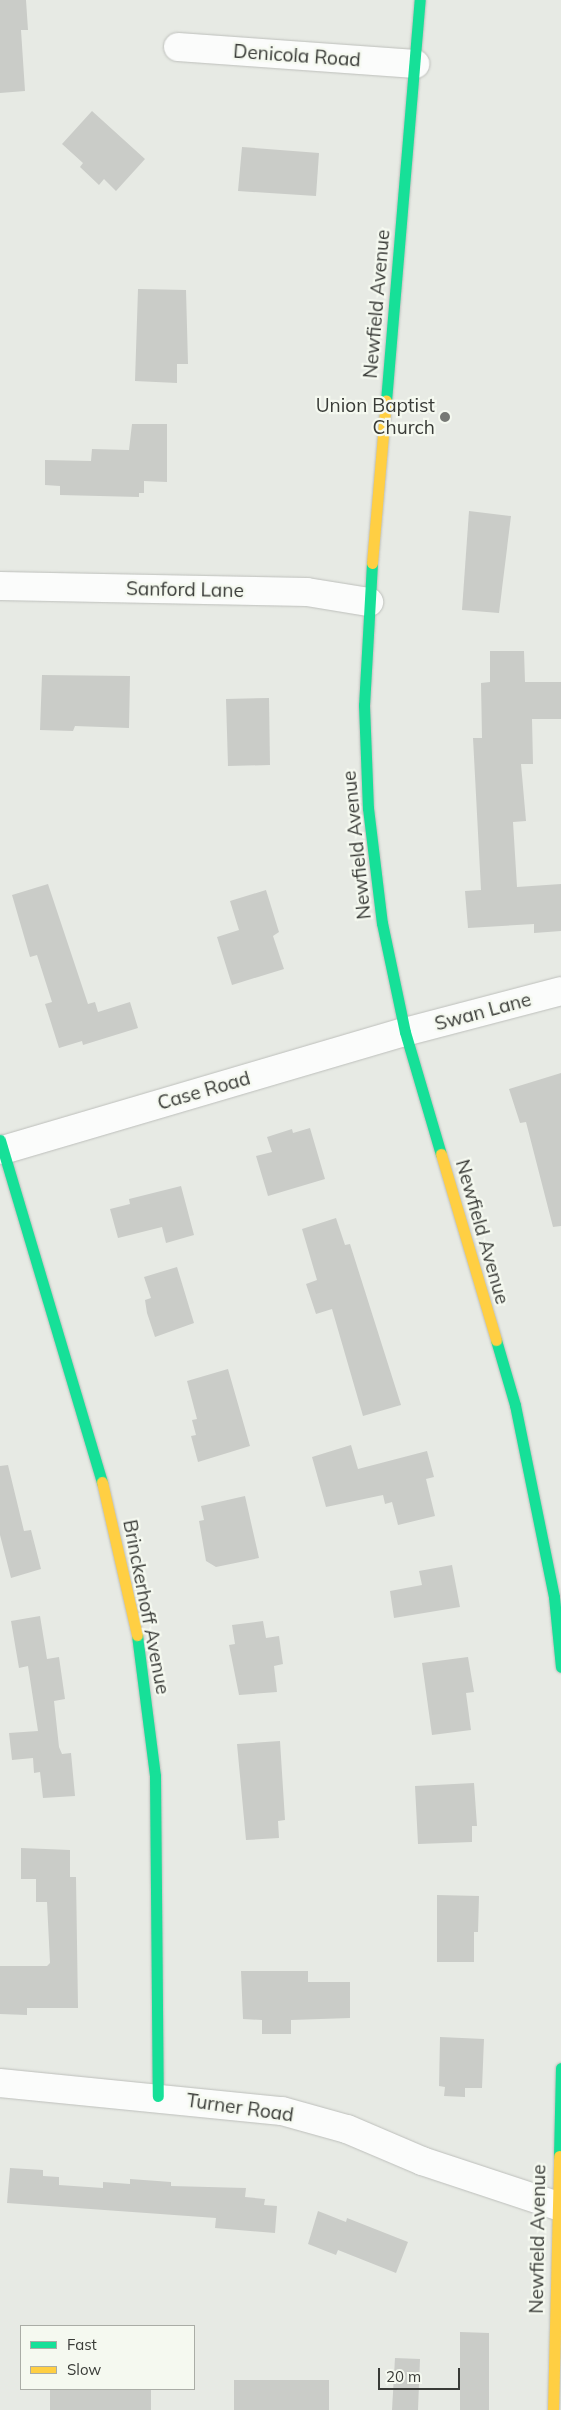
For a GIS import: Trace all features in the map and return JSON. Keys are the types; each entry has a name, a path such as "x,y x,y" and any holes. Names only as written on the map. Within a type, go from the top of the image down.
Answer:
{"main road":[{"name":"Newfield Avenue","path":"420,0 369,602 364,705 368,808 382,923 405,1032 515,1405 554,1597 561,1667"},
{"name":"Brinckerhoff Avenue","path":"2,1145 97,1463 137,1634 155,1776 158,2096"},
{"name":"Newfield Avenue","path":"553,2410 561,2068"}],"street":[{"name":"Denicola Road","path":"178,47 415,64"},
{"name":"Sanford Lane","path":"0,586 307,592 369,602"},
{"name":"Swan Lane","path":"405,1032 561,991"},
{"name":"Case Road","path":"2,1145 405,1032"},
{"name":"Turner Road","path":"0,2083 158,2096 282,2111 347,2129 422,2161 558,2207"}],"building":[{"path":"0,0 26,0 28,30 21,30 25,91 0,93"},
{"path":"92,111 145,159 116,191 104,179 99,185 80,167 83,163 62,144"},
{"path":"242,147 319,153 316,196 238,191"},
{"path":"138,289 186,290 188,364 177,364 177,383 135,381"},
{"path":"132,424 167,424 167,482 144,481 144,493 139,493 139,497 60,495 60,486 45,485 45,460 91,461 92,449 129,450"},
{"path":"469,511 511,516 499,613 462,610"},
{"path":"490,651 524,651 525,682 561,682 561,719 532,719 533,764 521,764 526,821 513,822 517,887 561,884 561,931 534,933 534,924 468,928 465,891 481,890 473,738 482,738 481,683 490,682"},
{"path":"42,675 130,676 129,728 75,726 73,731 40,730"},
{"path":"269,698 270,765 228,766 226,699"},
{"path":"48,884 88,1004 95,1002 98,1012 130,1002 138,1028 83,1045 82,1041 59,1048 45,1004 52,1002 37,955 30,957 12,895"},
{"path":"266,890 279,932 273,936 284,969 232,985 217,937 239,930 230,901"},
{"path":"561,1073 561,1226 553,1227 526,1122 520,1123 509,1089"},
{"path":"310,1128 325,1179 268,1196 256,1156 272,1152 267,1137 292,1129 293,1133"},
{"path":"181,1186 194,1235 166,1243 162,1227 118,1238 110,1209 130,1204 129,1199"},
{"path":"336,1218 345,1245 350,1244 401,1405 363,1416 332,1309 316,1314 306,1284 317,1280 302,1229"},
{"path":"177,1267 194,1323 155,1337 147,1313 145,1300 151,1298 144,1277"},
{"path":"228,1369 250,1446 198,1462 191,1436 196,1435 192,1420 197,1419 187,1381"},
{"path":"351,1445 358,1469 427,1451 434,1477 426,1479 435,1516 398,1525 392,1502 385,1504 383,1495 326,1507 312,1457"},
{"path":"8,1465 24,1531 31,1530 41,1569 11,1578 0,1535 0,1466"},
{"path":"245,1496 259,1558 216,1567 206,1561 199,1521 204,1520 201,1506"},
{"path":"452,1565 460,1607 394,1618 390,1591 422,1585 419,1571"},
{"path":"40,1616 47,1659 59,1657 65,1699 54,1701 59,1747 62,1754 71,1753 75,1796 43,1798 40,1772 34,1773 33,1758 12,1760 9,1733 38,1731 28,1666 19,1668 11,1621"},
{"path":"263,1621 266,1638 279,1636 283,1664 274,1666 277,1692 239,1695 229,1645 235,1644 232,1625"},
{"path":"468,1657 474,1692 466,1693 471,1730 432,1735 422,1663"},
{"path":"280,1741 285,1820 278,1821 279,1838 246,1840 237,1744"},
{"path":"474,1783 477,1826 472,1826 472,1842 418,1844 415,1786"},
{"path":"21,1848 70,1850 70,1877 76,1877 78,2008 27,2008 27,2015 0,2014 0,1966 47,1966 50,1963 47,1902 36,1902 36,1879 21,1879"},
{"path":"437,1895 479,1896 478,1932 474,1932 474,1962 437,1962"},
{"path":"241,1971 308,1971 308,1982 350,1982 350,2018 291,2020 291,2034 262,2034 262,2020 243,2019"},
{"path":"440,2037 484,2039 482,2088 465,2088 465,2097 444,2096 445,2087 439,2086"},
{"path":"10,2168 43,2170 43,2176 59,2177 59,2185 103,2188 103,2182 130,2184 130,2179 171,2182 171,2186 246,2188 245,2197 265,2199 264,2205 277,2206 275,2233 215,2228 216,2218 7,2203"},
{"path":"318,2211 346,2222 347,2218 408,2242 396,2273 338,2250 336,2255 308,2244"},
{"path":"460,2332 489,2333 489,2410 460,2410"},
{"path":"395,2358 420,2359 418,2410 392,2410"},
{"path":"234,2380 329,2380 329,2410 234,2410"},
{"path":"50,2390 151,2390 151,2410 50,2410"}],"traffic: fast":[{"path":"386,401 420,0"},
{"path":"372,563 364,705 368,808 382,923 405,1032 441,1154"},
{"path":"0,1140 102,1482"},
{"path":"496,1340 515,1405 554,1597 561,1667"},
{"path":"137,1635 155,1776 158,2096"},
{"path":"559,2156 561,2068"}],"traffic: slow":[{"path":"372,563 386,401"},
{"path":"441,1154 496,1340"},
{"path":"102,1482 137,1635"},
{"path":"553,2410 559,2156"}],"place":[{"name":"Union Baptist Church","path":"445,417"}]}
